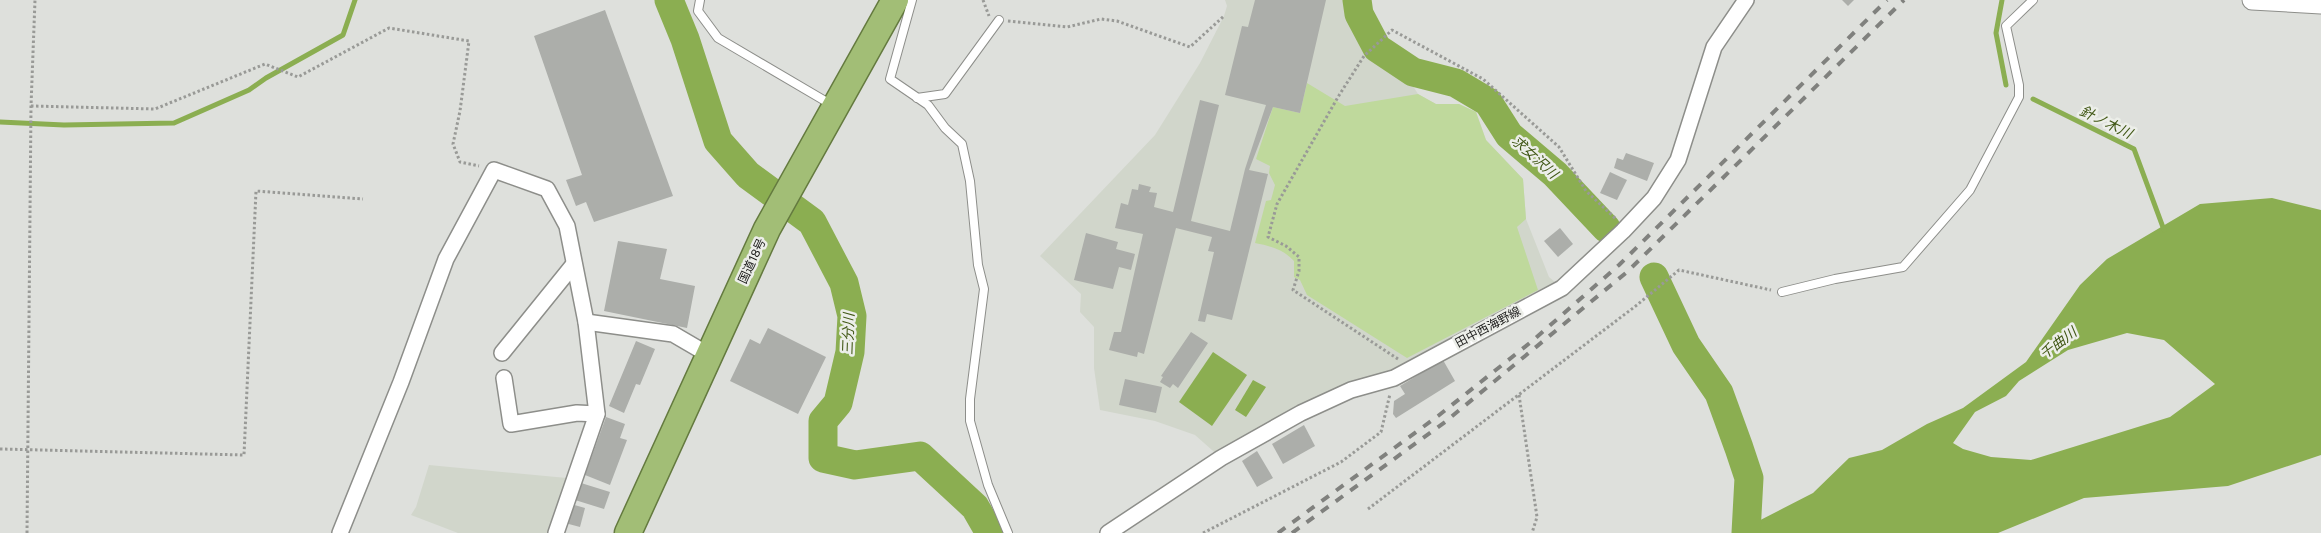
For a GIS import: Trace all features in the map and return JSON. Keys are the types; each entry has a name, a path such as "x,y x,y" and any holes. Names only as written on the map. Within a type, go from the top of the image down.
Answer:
{"highway":[{"name":"国道18号","path":"628,533 767,228 895,0"}],"street":[{"name":"田中西海野線","path":"1108,533 1221,458 1301,413 1351,390 1394,378 1562,288 1654,198 1678,160 1714,47 1746,0"},
{"path":"2252,0 2321,4"},
{"path":"340,533 401,382 446,259 494,170 547,189 567,226 586,322 597,414 556,533"},
{"path":"502,353 574,264"},
{"path":"586,322 673,334 708,355"},
{"path":"504,378 511,424 577,413 597,414"}],"lane":[{"path":"700,0 698,11 718,38 836,107"},
{"path":"912,0 890,79 928,105 946,128 962,144 970,181 978,265 984,289 970,399 970,420 988,485 1008,533"},
{"path":"1782,292 1835,279 1903,267 1970,190 2019,97 2019,85 2006,26 2033,0"},
{"path":"917,98 946,94 999,20"}],"path":[{"path":"27,533 26,449 31,106 35,0"},
{"path":"983,0 990,18 1067,27 1102,18 1190,47 1224,16"},
{"path":"31,106 155,109 265,64 298,77 388,28 469,41 460,111 452,144 460,162 494,170"},
{"path":"1411,368 1293,290 1300,270 1299,256 1286,246 1268,237 1277,204 1364,56 1392,30 1483,79 1559,148 1586,190 1625,228"},
{"path":"0,449 244,454 256,191 363,199"},
{"path":"1368,510 1679,270 1782,292"},
{"path":"1203,533 1342,462 1381,432 1394,378"},
{"path":"1519,395 1537,517 1532,533"}],"shaded area":[{"path":"1225,0 1346,0 1347,10 1364,45 1408,78 1418,94 1436,104 1459,104 1476,112 1486,140 1523,179 1526,219 1549,277 1562,288 1221,458 1195,435 1155,421 1100,410 1094,368 1094,327 1080,312 1081,294 1040,256 1155,135 1200,63 1224,16 1227,6"},
{"path":"1307,83 1345,106 1418,94 1436,104 1459,104 1476,112 1486,140 1523,179 1526,219 1517,227 1538,290 1407,358 1307,295 1300,280 1294,277 1294,261 1290,257 1271,247 1255,243 1266,201 1271,200 1275,185 1269,173 1270,166 1256,159 1273,107 1300,113"},
{"path":"429,465 567,478 549,533 458,533 411,515 416,507"}],"water":[{"name":"千曲川","path":"2272,198 2321,210 2321,455 2228,486 2084,498 1998,533 1735,533 1813,493 1849,458 1882,450 1927,424 1963,408 2026,362 2080,285 2107,259 2200,204","holes":["2127,333 2164,340 2215,384 2170,417 2031,460 1991,457 1963,449 1953,443 1975,412 2006,396 2019,381 2068,350"]},
{"path":"1213,352 1247,375 1212,426 1179,402"},
{"path":"1253,380 1266,387 1246,417 1235,410"}],"building":[{"path":"1255,0 1326,0 1300,113 1273,107 1249,170 1268,174 1232,320 1207,314 1205,322 1198,321 1214,252 1208,251 1212,237 1176,228 1144,354 1138,352 1137,357 1109,350 1114,332 1121,332 1143,234 1115,228 1121,203 1128,205 1132,189 1138,190 1139,184 1151,187 1149,192 1157,193 1154,207 1173,212 1200,100 1219,105 1191,221 1230,231 1245,169 1266,105 1225,95 1242,26 1248,27"},
{"path":"1842,0 1854,0 1848,6"},
{"path":"605,10 673,196 594,222 586,202 576,206 566,180 582,175 534,36"},
{"path":"1626,153 1654,163 1647,181 1614,168 1617,158 1623,160"},
{"path":"1610,172 1627,180 1617,200 1600,193"},
{"path":"1560,228 1573,244 1558,257 1544,241"},
{"path":"1086,233 1118,242 1116,249 1135,254 1131,270 1119,267 1113,289 1074,280"},
{"path":"618,241 667,249 660,279 695,286 687,328 604,311"},
{"path":"768,328 826,357 798,414 730,381 750,339 760,344"},
{"path":"1191,332 1208,343 1178,388 1173,384 1170,388 1160,382 1163,377 1161,376"},
{"path":"636,341 655,349 640,385 636,384 624,413 609,406"},
{"path":"1443,360 1455,381 1396,418 1393,414 1394,401 1405,394 1400,386"},
{"path":"1125,379 1162,387 1156,413 1119,405"},
{"path":"606,417 625,424 620,438 627,440 610,485 585,475"},
{"path":"1304,425 1315,446 1283,464 1272,444"},
{"path":"1257,451 1273,478 1257,487 1242,461"},
{"path":"581,483 610,492 604,509 575,500"},
{"path":"571,504 585,508 580,527 565,523"}],"waterway":[{"path":"0,122 64,125 174,123 249,90 266,78 343,35 355,0"},
{"name":"三分川","path":"669,0 685,39 718,141 748,175 812,222 844,283 852,316 850,352 838,403 823,421 823,458 855,465 920,456 975,507 990,533"},
{"name":"求女沢川","path":"1357,0 1359,14 1377,48 1413,72 1456,83 1488,102 1509,135 1555,174 1606,228"},
{"name":"針ノ木川","path":"2002,0 1996,33 2006,85"},
{"name":"針ノ木川","path":"2033,99 2134,149 2164,230"},
{"name":"求女沢川","path":"1654,277 1686,345 1719,393 1739,448 1749,478 1746,533"}],"railway":[{"path":"1278,533 1438,416 1531,342 1619,265 1887,0"},
{"path":"1292,533 1445,422 1627,272 1904,0"}]}
